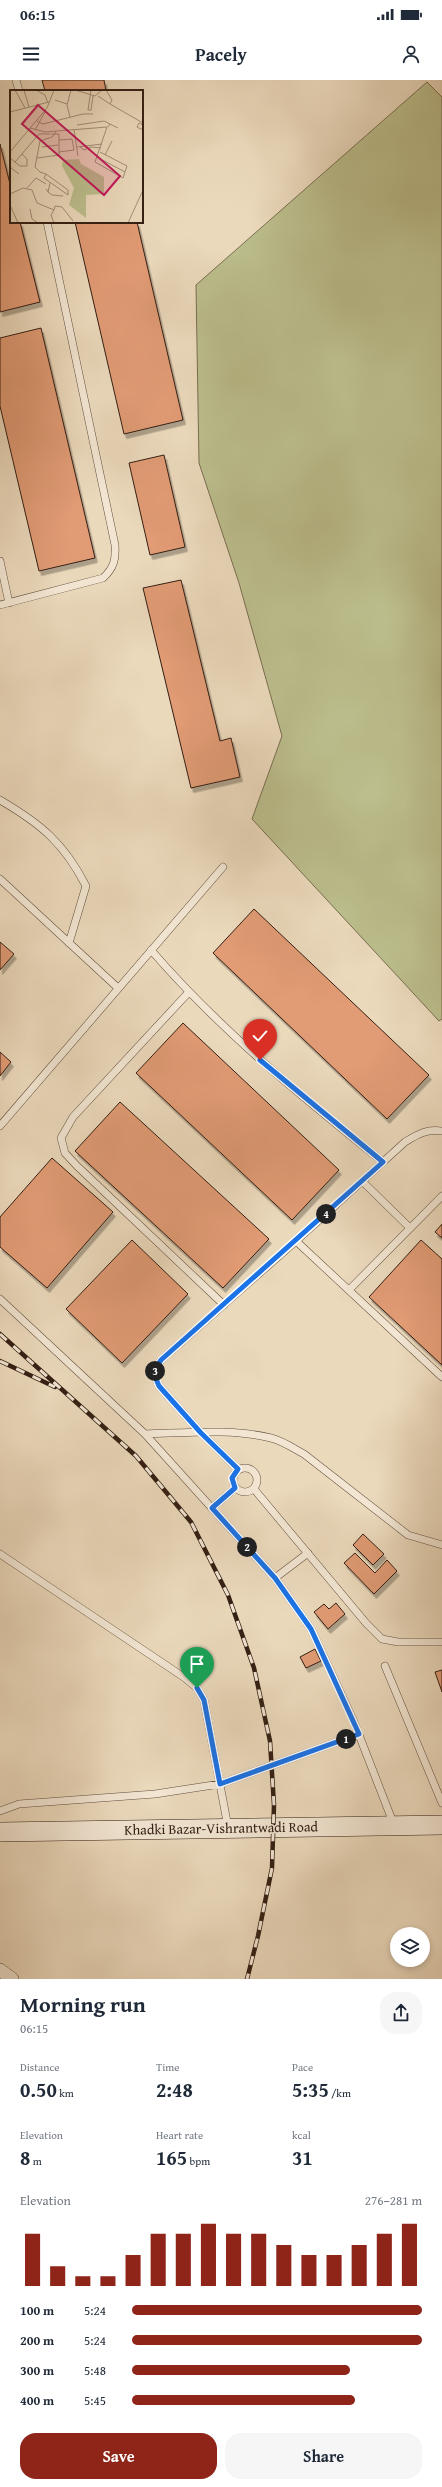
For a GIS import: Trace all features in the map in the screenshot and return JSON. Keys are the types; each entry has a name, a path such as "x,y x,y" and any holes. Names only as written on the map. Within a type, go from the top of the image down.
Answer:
{"street":[{"name":"Khadki Bazar-Vishrantwadi Road","path":"0,1832 442,1824"},
{"path":"0,1970 12,1979"}],"lane":[{"path":"16,80 19,90"},
{"path":"0,605 103,578 111,571 116,560 115,544 47,223"},
{"path":"0,561 9,603"},
{"path":"0,800 46,829 74,862 86,886 69,943"},
{"path":"0,1126 223,867"},
{"path":"0,879 118,988"},
{"path":"151,950 188,993 292,1089 383,1162"},
{"path":"188,993 73,1117 61,1138 65,1153 77,1166 224,1305"},
{"path":"254,1489 256,1484 256,1474 248,1468 238,1469 201,1433 159,1386 154,1376 155,1368 161,1360 296,1242 383,1162 418,1133 430,1129 442,1131"},
{"path":"362,1181 410,1228"},
{"path":"349,1290 442,1196"},
{"path":"296,1242 442,1377"},
{"path":"0,1299 145,1434 275,1578 311,1629 359,1734 394,1825"},
{"path":"145,1434 231,1433 270,1438 287,1444 304,1454 408,1535 442,1545"},
{"path":"238,1469 232,1478 235,1488 244,1492 254,1489"},
{"path":"212,1508 235,1488"},
{"path":"254,1489 366,1623 382,1638 398,1642 442,1642"},
{"path":"275,1578 308,1553"},
{"path":"0,1554 185,1678 197,1688 204,1700 228,1828"},
{"path":"385,1666 442,1803"},
{"path":"0,1811 19,1804 155,1794 220,1784 359,1734"}],"green space":[{"path":"427,82 442,97 442,1019 439,1021 252,819 282,736 239,583 199,463 196,285"}],"building":[{"path":"42,80 104,80 106,90 45,90"},
{"path":"0,144 10,184 10,223 20,223 40,302 0,312"},
{"path":"75,223 137,223 183,420 124,434"},
{"path":"41,328 95,558 39,571 0,406 0,338"},
{"path":"164,455 185,547 150,555 129,463"},
{"path":"181,580 220,741 231,738 240,777 191,788 143,588"},
{"path":"254,909 429,1075 387,1119 213,953"},
{"path":"0,942 14,954 0,970"},
{"path":"183,1023 339,1170 292,1220 136,1073"},
{"path":"0,1052 11,1062 0,1076"},
{"path":"120,1102 269,1239 223,1288 75,1151"},
{"path":"52,1158 113,1212 47,1288 0,1247 0,1217"},
{"path":"442,1224 442,1238 435,1232"},
{"path":"132,1240 188,1294 122,1363 66,1309"},
{"path":"421,1240 442,1259 442,1365 369,1297"},
{"path":"363,1534 384,1554 373,1565 353,1545"},
{"path":"355,1553 375,1573 387,1560 397,1571 374,1594 344,1563"},
{"path":"336,1603 345,1614 328,1629 314,1612 324,1604 329,1609"},
{"path":"315,1649 321,1661 306,1668 300,1657"},
{"path":"442,1670 442,1692 435,1672"}],"railway":[{"path":"0,1334 136,1456 191,1522 228,1595 254,1668 270,1741 274,1805 272,1868 258,1936 247,1979"},
{"path":"0,1361 55,1387"}],"route":[{"path":"197,1688 204,1700 209,1719 220,1784 359,1734 311,1629 275,1578 212,1508 235,1488 232,1478 238,1469 201,1433 159,1386 154,1376 155,1368 161,1360 296,1242 383,1162 292,1089 260,1060"}]}
